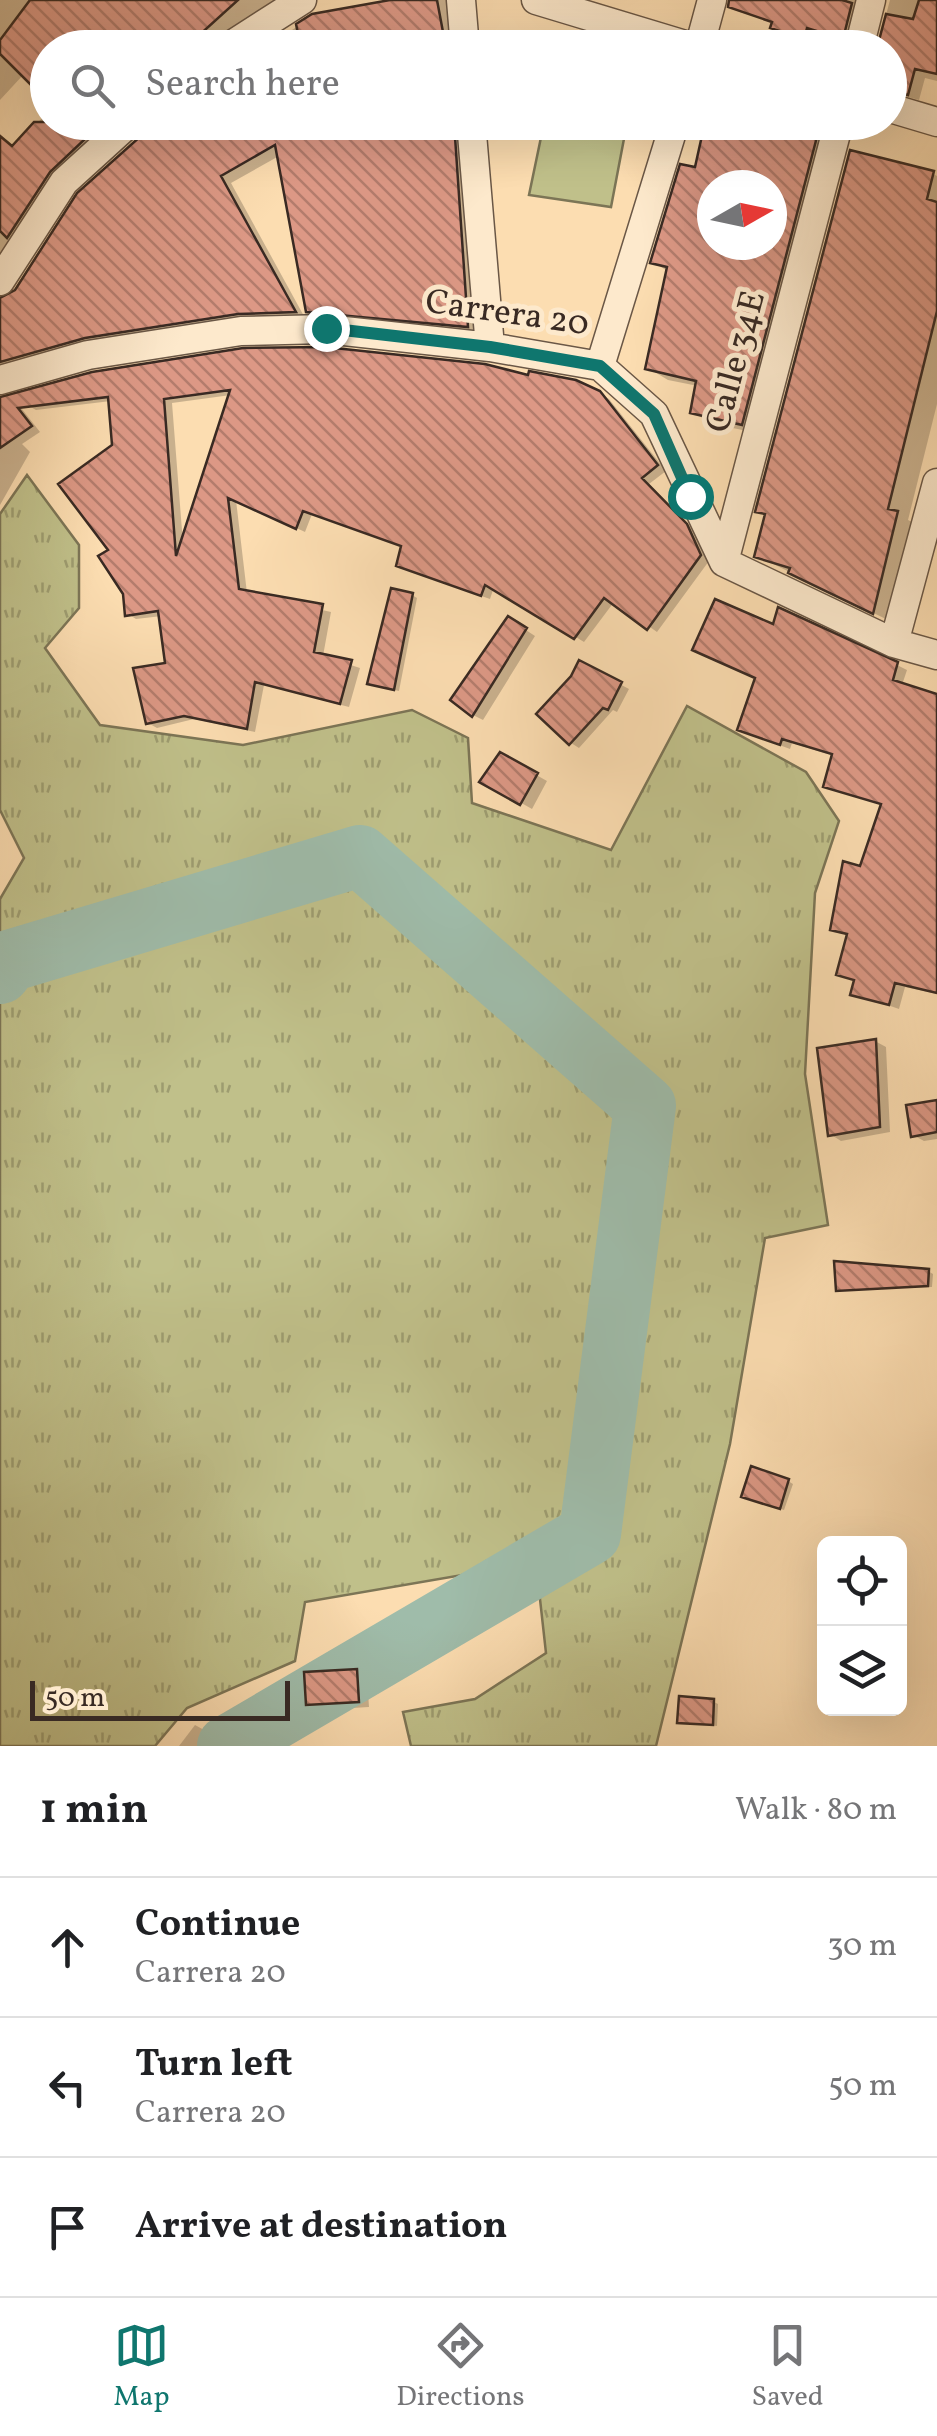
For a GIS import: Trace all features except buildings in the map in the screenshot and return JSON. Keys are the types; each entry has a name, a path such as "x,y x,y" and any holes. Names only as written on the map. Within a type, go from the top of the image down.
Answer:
{"street":[{"path":"255,30 302,0"},
{"path":"460,0 462,30"},
{"path":"536,0 578,5 647,30"},
{"path":"702,30 712,0"},
{"path":"864,30 872,0"},
{"path":"907,113 937,122"},
{"path":"0,281 64,182 110,140"},
{"path":"473,140 490,347"},
{"path":"600,366 669,140"},
{"name":"Calle 34E","path":"724,562 834,140"},
{"name":"Carrera 20","path":"0,380 88,355 241,331 326,328 490,347 600,366 654,414 724,562"},
{"path":"894,643 937,484"},
{"path":"724,562 894,643 937,655"}],"green space":[{"path":"540,140 624,140 611,207 529,195"},
{"path":"27,475 79,545 79,608 45,648 100,725 243,745 412,710 468,738 472,803 611,850 687,706 806,772 839,821 815,893 805,1074 828,1225 765,1238 730,1444 656,1746 411,1746 403,1712 475,1699 546,1653 540,1599 468,1574 305,1602 295,1661 187,1708 155,1746 0,1746 0,899 24,858 0,810 0,514"}],"waterway":[{"path":"0,973 9,961 360,856 645,1106 590,1534 228,1746"}],"route":[{"path":"326,328 490,347 600,366 654,414 690,496"}]}
